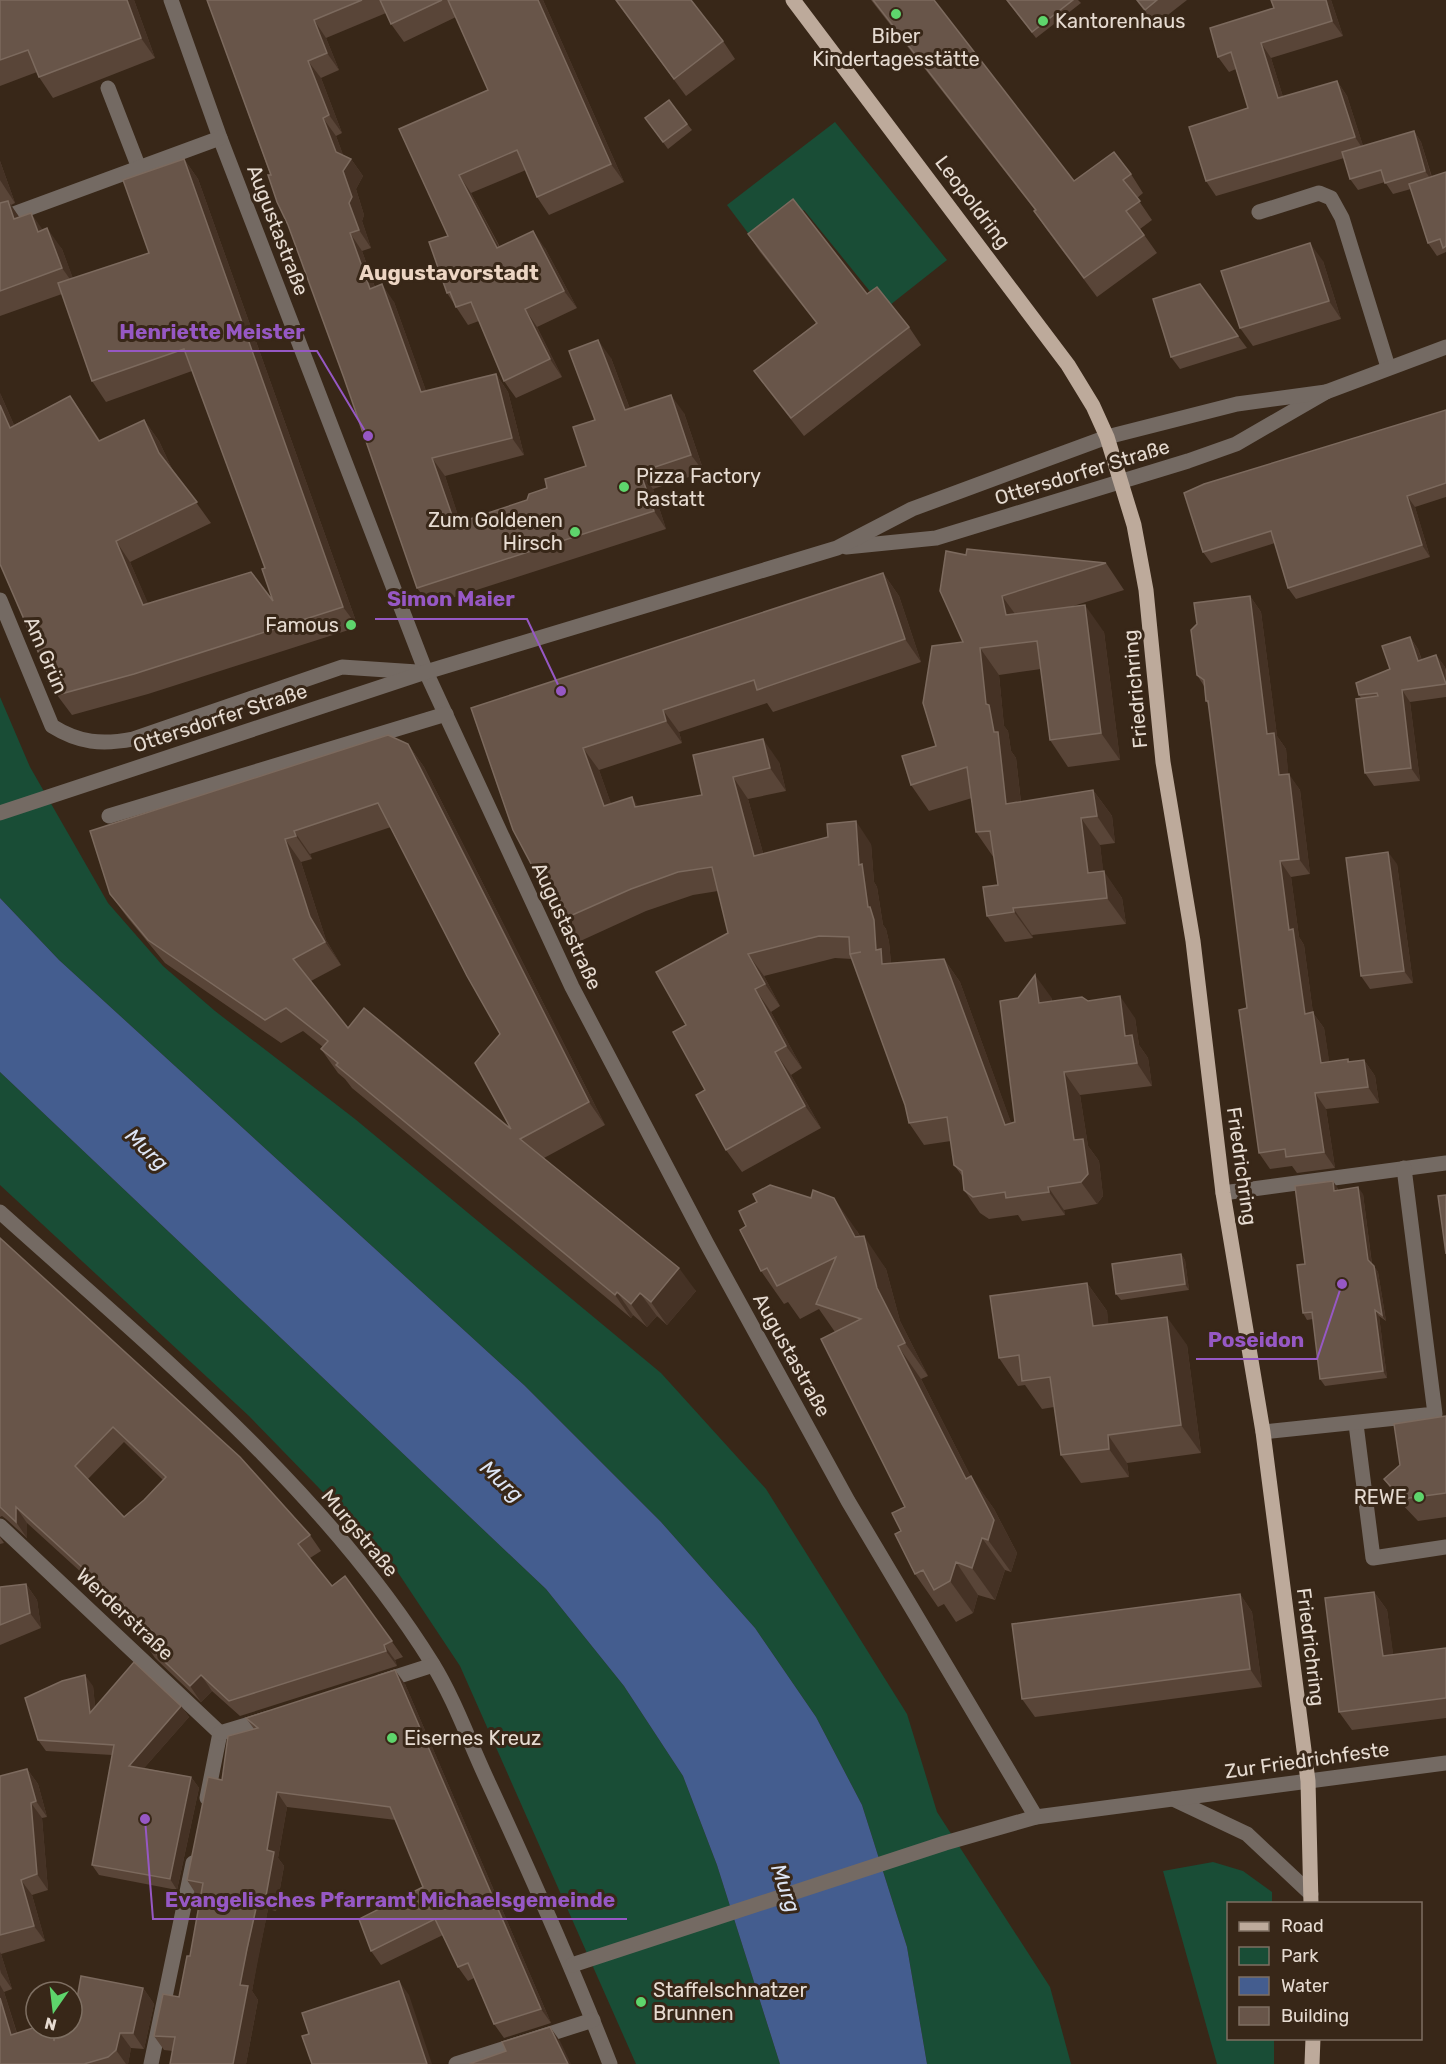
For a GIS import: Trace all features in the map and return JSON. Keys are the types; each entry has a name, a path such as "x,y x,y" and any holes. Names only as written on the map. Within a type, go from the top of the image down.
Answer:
{"main road":[{"name":"Leopoldring","path":"793,0 1068,365 1093,406 1107,437"},
{"name":"Friedrichring","path":"1107,437 1123,482 1134,525 1146,590 1163,762 1193,941 1223,1192 1263,1432 1308,1781 1311,1899"},
{"path":"1312,2064 1313,2040"}],"street":[{"name":"Augustastraße","path":"171,0 220,138 426,672 572,987 707,1244 848,1501 1036,1818"},
{"path":"108,88 139,168"},
{"path":"0,219 220,138"},
{"path":"1259,212 1319,193 1330,198 1342,218 1388,367"},
{"name":"Ottersdorfer Straße","path":"837,548 936,538 1123,482 1236,444 1326,392 1446,347"},
{"name":"Ottersdorfer Straße","path":"0,813 426,672 837,548 912,510 1107,437 1238,404 1326,392"},
{"name":"Am Grün","path":"0,600 52,726"},
{"name":"Ottersdorfer Straße","path":"52,726 70,737 86,742 110,743 132,739 342,667 426,672"},
{"path":"109,816 446,714"},
{"path":"1223,1192 1446,1163"},
{"path":"1263,1432 1435,1414 1404,1168"},
{"name":"Murgstraße","path":"0,1212 194,1388 336,1531 433,1665 572,1965 610,2064"},
{"path":"1356,1424 1373,1558 1446,1547"},
{"name":"Werderstraße","path":"0,1526 220,1733"},
{"path":"366,1686 433,1665"},
{"path":"204,1813 220,1733 288,1712"},
{"name":"Zur Friedrichfeste","path":"572,1965 970,1837 1036,1818 1446,1763"},
{"path":"1173,1799 1247,1834 1311,1899"},
{"path":"151,2064 196,1847"},
{"path":"456,2064 593,2020"}],"green space":[{"path":"835,122 947,260 890,305 881,305 804,210 757,245 727,205"},
{"path":"0,697 30,767 108,903 163,966 215,1011 355,1119 661,1373 766,1489 907,1714 937,1812 1050,1987 1071,2064 927,2064 907,1947 862,1805 816,1717 755,1628 661,1522 524,1385 59,960 0,898"},
{"path":"0,1072 546,1589 624,1686 683,1776 717,1865 780,2064 636,2064 460,1666 391,1562 249,1416 0,1185"},
{"path":"1213,1862 1243,1871 1272,1892 1272,1902 1227,1902 1227,2040 1274,2040 1274,2064 1217,2064 1163,1871"}],"water":[{"name":"Murg","path":"0,898 59,960 524,1385 661,1522 755,1628 816,1717 862,1805 907,1947 927,2064 780,2064 717,1865 683,1776 624,1686 546,1589 0,1072"}],"building":[{"path":"0,0 127,0 141,38 39,77 28,50 0,60"},
{"path":"207,0 362,0 314,20 327,53 308,61 329,115 323,118 336,152 351,159 343,171 352,197 349,203 359,230 350,233 370,289 382,284 421,392 496,374 512,438 432,458 455,524 527,500 529,494 547,488 545,479 586,466 573,427 595,420 569,351 598,340 625,410 671,395 691,455 640,472 654,511 417,588 344,378 288,225 277,202 268,175 271,175"},
{"path":"380,0 442,0 391,24"},
{"path":"448,0 538,0 611,164 537,197 517,150 459,175 497,248 533,231 564,291 525,309 550,359 504,381 471,302 456,307 450,292 447,293 429,242 448,236 399,129 488,90"},
{"path":"616,0 691,0 723,41 674,79"},
{"path":"873,0 934,0 1074,181 1114,152 1131,174 1123,180 1140,201 1126,211 1144,235 1084,278 1034,211 1036,210"},
{"name":"Kantorenhaus","path":"1007,0 1073,0 1032,32"},
{"path":"1137,0 1157,0 1145,10"},
{"path":"1271,0 1326,0 1332,21 1261,43 1278,98 1337,81 1355,137 1206,181 1189,127 1248,108 1231,52 1218,57 1210,28 1274,8"},
{"path":"669,100 687,124 663,142 645,118"},
{"path":"1414,131 1425,171 1385,183 1381,170 1350,179 1342,152"},
{"path":"184,159 343,607 134,674 57,695 0,564 0,405 10,428 70,396 99,441 144,420 159,453 197,502 116,541 143,605 251,572 273,601 262,569 265,568 184,349 92,381 58,283 149,253 123,180"},
{"path":"1446,172 1446,246 1443,248 1440,239 1428,243 1409,184"},
{"path":"793,199 867,294 877,287 909,327 791,418 754,371 817,323 748,234"},
{"path":"8,201 14,219 31,213 38,232 47,228 62,268 0,291 0,203"},
{"path":"1310,243 1329,301 1240,328 1221,271"},
{"path":"1200,284 1238,336 1171,357 1153,299"},
{"path":"1446,410 1446,483 1407,496 1422,545 1288,588 1271,531 1203,552 1184,493 1204,484"},
{"path":"967,549 1106,563 1002,596 1006,615 1085,605 1101,733 1050,740 1037,641 980,648 986,704 989,705 994,732 998,732 1006,804 1093,790 1097,816 1081,818 1088,873 1104,871 1107,898 1013,908 1014,912 987,916 983,887 998,885 990,831 976,832 967,767 911,785 902,756 936,746 923,703 932,646 963,642 940,591 946,551 966,555"},
{"path":"883,573 905,639 757,690 754,680 663,710 666,721 583,748 604,806 632,797 635,807 702,795 693,755 763,739 770,768 733,777 754,856 828,837 827,824 856,821 859,865 862,864 868,907 870,907 874,920 876,950 881,949 882,964 944,959 1005,1125 1015,1122 1000,1001 1018,998 1035,975 1039,1003 1082,997 1088,1001 1120,996 1125,1036 1132,1035 1137,1063 1064,1072 1074,1140 1083,1139 1088,1174 1081,1182 1048,1187 1049,1192 1006,1198 1005,1192 973,1197 964,1190 962,1171 954,1165 947,1117 909,1123 905,1105 850,954 849,937 819,936 748,954 765,984 755,989 786,1046 775,1052 805,1106 726,1150 696,1095 705,1090 673,1032 686,1025 656,972 728,933 712,867 678,872 631,889 561,920 513,830 471,708"},
{"path":"1250,596 1267,734 1274,733 1279,775 1289,774 1299,859 1280,861 1289,930 1293,929 1305,1014 1313,1012 1321,1063 1348,1059 1348,1062 1364,1060 1368,1087 1315,1093 1324,1152 1286,1157 1285,1149 1259,1153 1239,1010 1247,1008 1208,701 1206,701 1204,680 1197,675 1191,630 1197,624 1194,603"},
{"path":"1410,637 1418,661 1436,655 1446,684 1402,690 1411,768 1365,773 1356,699 1378,696 1377,693 1359,695 1356,683 1390,669 1382,646"},
{"path":"388,735 408,744 589,1102 520,1139 679,1268 651,1302 640,1293 631,1304 617,1292 615,1295 336,1065 338,1063 321,1049 328,1041 286,1008 265,1020 148,940 110,894 90,831","holes":["378,803 467,976 500,1034 475,1063 511,1129 364,1008 348,1028 293,959 325,942 310,917 285,839 296,836 294,831"]},
{"path":"1388,852 1404,971 1361,976 1346,858"},
{"path":"1333,1181 1334,1191 1358,1187 1368,1260 1374,1266 1382,1315 1375,1310 1383,1371 1320,1379 1312,1312 1303,1313 1297,1265 1305,1264 1295,1186"},
{"path":"770,1185 811,1198 813,1190 834,1198 855,1237 864,1236 877,1288 905,1343 898,1346 966,1479 971,1476 994,1520 988,1540 982,1538 972,1568 956,1562 950,1581 934,1590 923,1570 915,1574 895,1534 901,1531 892,1513 905,1507 821,1339 861,1319 816,1304 836,1257 777,1286 767,1268 761,1271 740,1230 746,1226 739,1211 757,1202 753,1194"},
{"path":"1446,1195 1446,1254 1438,1196"},
{"path":"0,1238 240,1457 310,1535 298,1544 332,1586 345,1576 392,1641 384,1645 386,1651 229,1701 201,1675 190,1686 144,1642 153,1632 16,1507 16,1522 0,1507","holes":["113,1427 166,1477 124,1517 75,1466"]},
{"path":"1181,1254 1185,1284 1116,1294 1112,1264"},
{"path":"1087,1283 1093,1326 1167,1317 1181,1425 1108,1435 1109,1449 1061,1455 1050,1377 1022,1381 1019,1355 999,1358 990,1296"},
{"path":"1446,1416 1446,1493 1402,1499 1384,1479 1400,1465 1394,1424"},
{"path":"26,1584 30,1613 0,1625 0,1587"},
{"path":"1374,1592 1383,1656 1446,1648 1446,1698 1339,1712 1325,1598"},
{"path":"1240,1594 1250,1669 1022,1699 1012,1624"},
{"path":"134,1662 181,1706 129,1766 191,1777 170,1879 92,1865 114,1745 38,1740 25,1698 62,1681 85,1675 90,1713"},
{"path":"395,1670 541,2009 494,2024 468,1963 458,1967 435,1919 371,1951 359,1919 423,1887 390,1807 277,1792 267,1850 274,1852 266,1896 259,1895 240,1985 248,1986 233,2064 170,2064 175,2037 154,2036 163,1994 179,1997 187,1956 190,1956 203,1883 187,1880 208,1777 222,1780 228,1736 258,1728 246,1718"},
{"path":"27,1769 36,1801 31,1803 37,1874 21,1880 34,1926 0,1935 0,1776"},
{"path":"81,1976 143,1988 133,2033 120,2033 116,2050 108,2057 84,2064 0,2064 0,1998 11,2035 24,2031 24,2040 84,2040 84,1980 80,1980"},
{"path":"399,1981 427,2064 312,2064 302,2036 309,2034 302,2013"},
{"path":"550,2027 568,2064 469,2064 506,2051 502,2042"}],"place":[{"name":"Biber Kindertagesstätte","path":"896,14"},
{"name":"Kantorenhaus","path":"1043,21"},
{"name":"Henriette Meister","path":"368,436"},
{"name":"Pizza Factory Rastatt","path":"624,487"},
{"name":"Zum Goldenen Hirsch","path":"575,532"},
{"name":"Famous","path":"351,625"},
{"name":"Simon Maier","path":"561,691"},
{"name":"Poseidon","path":"1342,1284"},
{"name":"REWE","path":"1419,1497"},
{"name":"Eisernes Kreuz","path":"392,1738"},
{"name":"Evangelisches Pfarramt Michaelsgemeinde","path":"145,1819"},
{"name":"Staffelschnatzer Brunnen","path":"641,2002"}],"district":[{"name":"Augustavorstadt","path":"449,272"}]}
